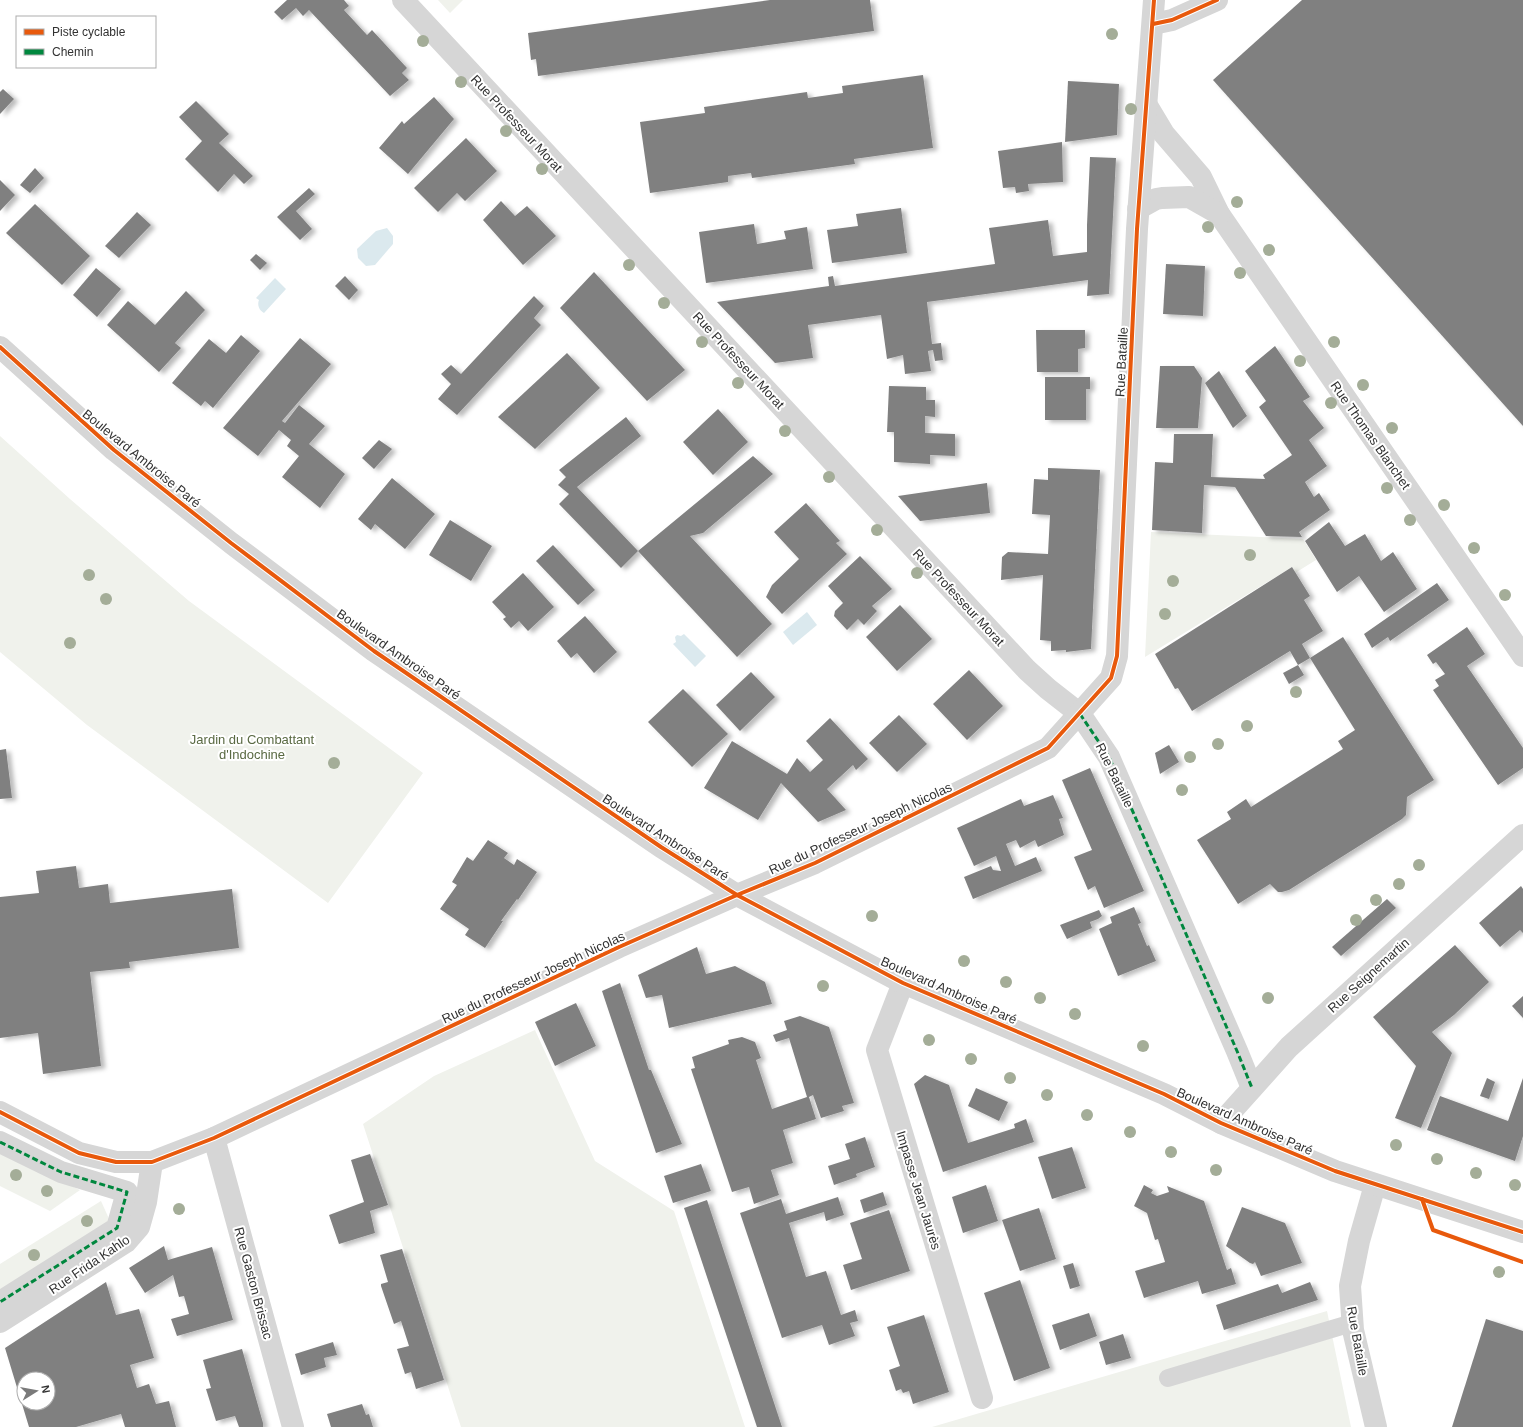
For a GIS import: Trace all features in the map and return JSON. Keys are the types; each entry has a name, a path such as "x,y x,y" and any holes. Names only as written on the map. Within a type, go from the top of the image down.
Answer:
{"street":[{"name":"Rue Professeur Morat","path":"403,0 1027,670 1048,689 1080,714"},
{"name":"Rue Bataille","path":"1154,0 1138,209 1117,656 1111,678 1080,714 1109,757 1252,1088"},
{"path":"1153,24 1172,20 1217,0"},
{"name":"Rue Thomas Blanchet","path":"1146,104 1164,134 1200,177 1219,214 1523,656"},
{"name":"Rue Thomas Blanchet","path":"1138,209 1156,199 1189,197 1219,214"},
{"name":"Boulevard Ambroise Paré","path":"0,347 109,446 231,543 374,651 661,847 737,895 903,982 1164,1094 1221,1123 1335,1171 1523,1232"},
{"name":"Rue du Professeur Joseph Nicolas","path":"0,1112 79,1153 116,1162 152,1162 214,1138 620,947 737,895 815,863 1048,748 1080,714"},
{"name":"Rue Seignemartin","path":"1221,1123 1288,1047 1523,834"},
{"name":"Impasse Jean Jaurès","path":"903,982 877,1050 982,1398"},
{"name":"Rue Gaston Brissac","path":"214,1138 293,1427"},
{"path":"0,1142 62,1172 126,1192 116,1228 0,1302"},
{"name":"Rue Frida Kahlo","path":"0,1322 126,1242 140,1227 146,1202 152,1162"},
{"name":"Rue Bataille","path":"1375,1185 1359,1241 1350,1286 1352,1323 1376,1427"}],"lane":[{"path":"1168,1378 1352,1323"}],"green space":[{"path":"438,0 463,0 450,13"},
{"name":"Jardin du Combattant d'Indochine","path":"0,436 70,499 189,601 423,773 328,903 87,725 0,652"},
{"path":"1151,532 1303,539 1316,560 1295,573 1292,567 1145,657"},
{"path":"535,1030 595,1161 674,1211 745,1427 461,1427 363,1124 434,1076"},
{"path":"0,1152 80,1190 50,1211 0,1186"},
{"path":"101,1201 110,1221 0,1291 0,1264"},
{"path":"1327,1311 1351,1427 932,1427"}],"shaded area":[{"path":"387,228 393,236 393,244 375,265 366,266 358,258 357,249 376,231"},
{"path":"275,278 286,289 264,313 258,306 259,300 256,298"},
{"path":"807,612 817,625 793,645 783,632"},
{"path":"684,634 706,656 695,667 673,644 676,642 675,637 677,635 681,636"}],"building":[{"path":"287,0 344,0 349,6 344,10 367,35 372,30 407,68 402,73 409,80 390,96 309,10 303,16 296,8 282,20 274,12"},
{"path":"770,0 870,0 874,31 538,76 536,59 531,60 528,33"},
{"path":"1302,0 1523,0 1523,426 1213,80"},
{"path":"923,75 933,148 854,159 855,164 752,178 751,173 728,176 728,182 650,193 640,122 705,113 704,107 807,92 808,98 843,93 842,86"},
{"path":"1068,81 1119,84 1117,135 1065,142"},
{"path":"3,89 14,99 0,114 0,92"},
{"path":"434,97 454,119 408,174 379,148 402,121 404,124"},
{"path":"196,101 229,134 219,143 253,176 244,184 234,174 218,192 185,159 202,141 179,117"},
{"path":"466,138 497,171 465,201 457,193 438,212 414,188"},
{"path":"1062,142 1063,182 1028,184 1029,191 1016,193 1015,187 1003,188 998,151"},
{"path":"1090,157 1116,158 1109,294 1087,296 1088,280 927,302 932,344 941,343 943,360 935,361 933,350 928,351 931,371 905,374 903,355 887,359 881,315 808,325 813,358 775,363 717,302 829,286 828,277 833,276 835,286 995,264 989,228 1048,220 1053,256 1087,252"},
{"path":"35,168 44,178 30,193 20,185"},
{"path":"0,180 15,195 0,211"},
{"path":"309,188 315,194 296,211 312,229 300,240 277,217"},
{"path":"501,201 515,216 527,206 556,236 523,265 483,220"},
{"path":"35,204 90,256 62,285 6,233"},
{"path":"901,208 907,253 832,263 827,230 858,226 856,214"},
{"path":"137,212 151,225 119,258 105,246"},
{"path":"754,224 757,244 786,239 784,231 807,227 813,269 706,283 699,232"},
{"path":"256,254 267,263 260,270 250,260"},
{"path":"1166,264 1205,266 1203,316 1163,314"},
{"path":"96,268 121,289 97,317 73,295"},
{"path":"594,272 685,370 647,401 560,308"},
{"path":"345,276 358,290 349,300 335,286"},
{"path":"186,291 205,310 175,343 181,348 159,372 107,325 128,301 155,325"},
{"path":"534,296 544,306 534,318 541,325 457,415 438,399 451,384 441,374 451,365 461,374"},
{"path":"1036,330 1085,330 1085,348 1078,349 1078,372 1037,372"},
{"path":"241,335 260,351 213,408 205,401 201,406 172,383 209,339 226,353"},
{"path":"300,338 331,364 282,421 285,423 299,405 325,426 309,444 345,474 320,508 282,477 299,456 287,446 291,440 279,430 258,456 223,428"},
{"path":"1275,346 1310,397 1303,401 1324,428 1309,440 1327,466 1305,482 1314,497 1319,493 1330,510 1299,532 1302,537 1266,536 1235,487 1204,485 1202,533 1152,530 1155,462 1173,463 1174,434 1213,434 1211,477 1265,479 1263,475 1292,455 1259,407 1266,401 1245,371"},
{"path":"567,353 600,388 535,449 498,417"},
{"path":"1160,366 1194,366 1202,378 1198,428 1156,428"},
{"path":"1219,371 1247,416 1233,428 1205,383"},
{"path":"1045,377 1090,377 1090,389 1086,389 1086,420 1045,420"},
{"path":"889,386 926,387 926,400 935,400 935,417 925,416 925,433 955,434 955,456 930,455 930,464 894,462 894,432 887,432"},
{"path":"718,409 748,442 713,475 683,442"},
{"path":"626,417 641,436 577,487 638,551 621,568 559,504 569,494 558,485 566,477 559,470"},
{"path":"379,440 392,449 374,469 362,458"},
{"path":"753,456 773,474 703,533 690,536 772,624 737,657 638,551"},
{"path":"1048,468 1100,470 1091,649 1066,652 1066,650 1051,651 1051,641 1040,640 1043,575 1001,580 1002,557 1008,552 1048,554 1050,515 1032,514 1034,479 1048,480"},
{"path":"392,478 435,514 405,549 375,524 371,530 358,519"},
{"path":"987,483 990,513 920,521 898,496"},
{"path":"806,503 840,541 836,543 847,554 782,614 766,597 772,585 799,559 774,532"},
{"path":"450,520 492,546 471,581 429,555"},
{"path":"1329,522 1345,546 1365,534 1381,561 1393,552 1417,589 1384,612 1359,576 1337,592 1305,541"},
{"path":"553,545 595,590 578,605 536,561"},
{"path":"860,556 892,589 872,606 877,611 864,625 858,619 847,630 834,616 835,611 843,603 828,586"},
{"path":"1292,567 1310,596 1304,600 1323,631 1302,644 1310,658 1298,665 1290,651 1192,711 1178,688 1175,689 1155,654"},
{"path":"523,573 554,607 528,631 519,621 511,628 503,619 506,617 492,602"},
{"path":"1437,583 1449,600 1390,641 1388,637 1372,648 1364,634"},
{"path":"900,605 932,639 897,671 866,637"},
{"path":"585,616 617,652 594,673 577,653 571,658 557,641"},
{"path":"1467,627 1485,654 1467,666 1523,748 1523,768 1498,785 1433,690 1439,686 1435,680 1445,674 1436,662 1433,664 1427,655"},
{"path":"1343,637 1434,780 1407,797 1406,815 1402,819 1289,890 1278,892 1270,884 1238,904 1197,840 1231,819 1227,812 1246,799 1251,807 1343,749 1338,741 1355,730 1310,658"},
{"path":"1298,665 1304,675 1289,684 1283,673"},
{"path":"969,670 1003,706 967,740 933,704"},
{"path":"751,672 775,697 740,731 716,705"},
{"path":"683,689 728,734 692,767 648,722"},
{"path":"899,715 927,744 897,772 869,743"},
{"path":"830,718 868,759 856,770 853,765 827,789 846,810 818,822 781,783 758,820 704,788 732,741 787,774 797,758 810,772 823,760 806,741"},
{"path":"1169,745 1179,762 1160,774 1155,753"},
{"path":"6,749 12,798 0,799 0,750"},
{"path":"1090,768 1144,891 1104,908 1095,886 1088,890 1074,857 1092,850 1062,780"},
{"path":"1053,795 1063,818 1059,819 1064,835 1038,847 1035,840 1020,848 1016,840 1006,844 1015,866 1036,857 1042,871 973,899 964,877 991,866 993,870 1001,871 996,856 974,866 957,828 1021,799 1024,806"},
{"path":"488,840 508,853 504,858 514,865 517,859 537,872 518,900 517,899 501,921 503,921 485,948 465,935 469,929 440,909 457,885 452,882 467,857 473,861"},
{"path":"76,866 79,888 108,884 110,903 232,889 239,948 129,962 130,968 90,972 101,1066 43,1074 38,1033 0,1038 0,897 39,893 36,871"},
{"path":"1521,886 1523,889 1523,933 1520,930 1500,947 1479,923"},
{"path":"1387,899 1396,908 1341,956 1332,947"},
{"path":"1134,907 1141,923 1138,924 1147,946 1149,945 1156,961 1118,976 1099,929 1112,923 1110,917"},
{"path":"1099,910 1102,916 1090,922 1092,928 1067,939 1060,925"},
{"path":"1455,945 1489,982 1454,1015 1432,1032 1452,1053 1421,1128 1395,1118 1416,1066 1373,1017"},
{"path":"697,947 706,974 735,966 765,982 772,1004 669,1028 662,995 646,998 638,975"},
{"path":"620,983 649,1070 651,1070 682,1144 656,1153 602,991"},
{"path":"1523,996 1523,1018 1512,1006"},
{"path":"576,1003 596,1046 555,1066 535,1022"},
{"path":"800,1016 829,1027 854,1103 842,1106 844,1111 821,1118 813,1095 809,1097 816,1119 783,1130 793,1163 771,1170 779,1195 754,1204 749,1187 732,1192 691,1069 695,1068 692,1057 729,1044 728,1040 742,1037 755,1042 761,1058 756,1060 772,1109 807,1097 789,1038 776,1042 773,1035 787,1030 784,1021"},
{"path":"925,1075 949,1085 968,1143 1015,1128 1014,1124 1026,1119 1034,1142 943,1172 914,1084"},
{"path":"1487,1078 1495,1082 1489,1099 1480,1096"},
{"path":"1523,1078 1523,1136 1515,1161 1427,1130 1440,1096 1508,1121"},
{"path":"976,1088 1008,1102 999,1121 968,1106"},
{"path":"865,1137 875,1167 856,1174 857,1177 834,1185 828,1166 850,1159 845,1144"},
{"path":"1072,1147 1086,1188 1052,1199 1038,1157"},
{"path":"370,1154 388,1205 370,1211 375,1233 339,1244 329,1215 364,1202 351,1160"},
{"path":"701,1164 711,1191 673,1203 664,1176"},
{"path":"986,1185 998,1221 963,1233 952,1197"},
{"path":"1144,1185 1153,1190 1151,1193 1157,1196 1169,1192 1167,1186 1204,1201 1227,1270 1231,1268 1236,1284 1202,1294 1198,1281 1144,1298 1135,1271 1165,1262 1158,1239 1155,1240 1147,1213 1134,1206"},
{"path":"883,1192 887,1205 864,1213 860,1200"},
{"path":"838,1197 844,1215 826,1221 824,1212 789,1223 806,1277 826,1271 841,1315 855,1310 858,1321 850,1323 855,1336 829,1345 822,1325 782,1338 740,1213 781,1199 786,1214"},
{"path":"707,1200 782,1427 757,1427 684,1208"},
{"path":"1242,1207 1285,1223 1302,1263 1261,1276 1255,1262 1253,1264 1250,1263 1226,1246"},
{"path":"1039,1208 1056,1259 1020,1271 1002,1220"},
{"path":"889,1210 910,1271 851,1290 843,1265 862,1259 850,1223"},
{"path":"164,1246 168,1260 212,1247 233,1320 177,1336 171,1319 189,1314 184,1296 179,1297 173,1275 145,1293 129,1268"},
{"path":"402,1249 444,1380 416,1389 411,1372 405,1374 397,1349 409,1346 401,1321 394,1324 381,1286 381,1284 388,1282 380,1255"},
{"path":"1073,1263 1080,1286 1070,1289 1063,1266"},
{"path":"1020,1280 1050,1368 1014,1381 984,1293"},
{"path":"106,1282 116,1315 139,1309 154,1358 130,1365 137,1388 149,1384 156,1404 169,1401 176,1427 125,1427 121,1414 76,1427 29,1427 24,1411 56,1411 56,1371 16,1371 16,1384 5,1348"},
{"path":"1310,1282 1318,1300 1224,1330 1216,1305 1278,1284 1282,1293"},
{"path":"1089,1313 1097,1336 1060,1350 1052,1325"},
{"path":"924,1315 949,1392 913,1404 909,1391 903,1393 901,1389 896,1391 889,1370 900,1366 887,1327"},
{"path":"1486,1319 1523,1331 1523,1427 1452,1427"},
{"path":"1123,1334 1131,1358 1106,1365 1099,1342"},
{"path":"333,1342 337,1355 324,1358 326,1367 301,1375 295,1354"},
{"path":"242,1349 263,1427 239,1427 235,1416 216,1421 206,1389 211,1388 203,1360"},
{"path":"362,1404 366,1415 369,1414 373,1427 331,1427 327,1414"}],"marked path":[{"path":"1080,714 1109,757 1252,1088"},
{"path":"0,1142 61,1172 127,1192 117,1228 0,1302"}],"cycle path":[{"path":"0,1112 79,1153 116,1162 152,1162 214,1138 619,947 737,895 815,863 1048,748 1111,678 1117,656 1137,229 1154,0"},
{"path":"1153,24 1172,20 1217,0"},
{"path":"0,347 114,450 231,543 374,651 661,847 737,895 903,983 1164,1094 1221,1123 1335,1171 1523,1232"},
{"path":"1422,1199 1433,1230 1523,1262"}]}
